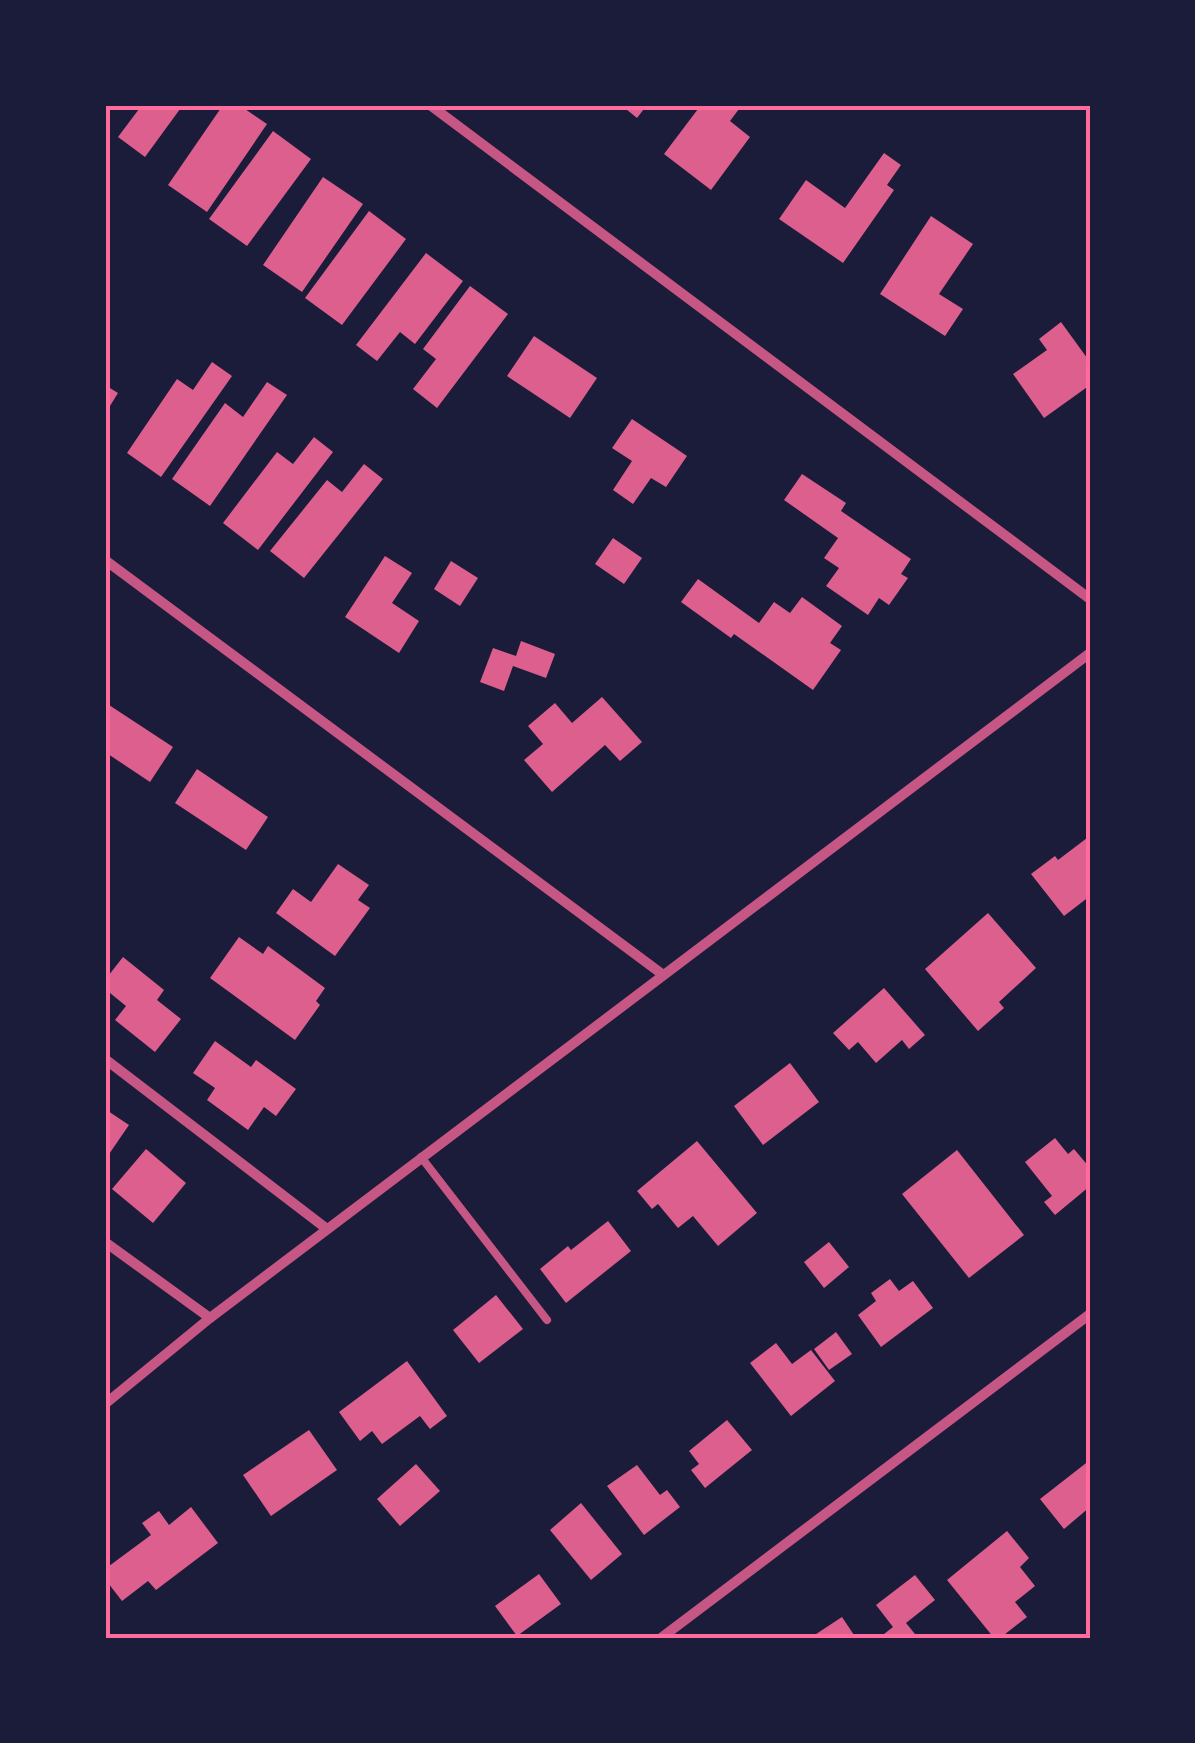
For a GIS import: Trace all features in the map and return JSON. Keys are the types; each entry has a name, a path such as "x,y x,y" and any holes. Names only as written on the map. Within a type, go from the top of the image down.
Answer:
{"street":[{"path":"430,105 1090,599"},
{"path":"105,560 662,974"},
{"path":"105,1404 327,1228 1090,654"},
{"path":"105,1059 327,1228"},
{"path":"105,1242 210,1318"},
{"path":"661,1638 1090,1314"}],"lane":[{"path":"421,1157 547,1320"}],"building":[{"path":"142,105 183,105 145,157 118,137"},
{"path":"223,105 239,105 267,124 207,212 168,185"},
{"path":"621,105 647,105 637,118"},
{"path":"701,105 734,105 739,109 730,121 750,137 711,190 664,154"},
{"path":"273,131 311,159 247,246 209,219"},
{"path":"884,153 901,165 887,185 894,190 843,263 779,219 806,180 845,208"},
{"path":"323,177 363,204 302,292 263,265"},
{"path":"369,211 406,239 342,325 305,298"},
{"path":"931,216 973,244 939,294 963,309 945,336 880,294"},
{"path":"426,253 463,281 415,344 400,332 377,361 356,345"},
{"path":"470,286 508,314 437,408 413,389 436,359 423,349"},
{"path":"1061,322 1090,362 1090,385 1044,418 1013,374 1047,350 1039,339"},
{"path":"534,336 597,378 570,418 507,376"},
{"path":"212,362 232,376 161,477 127,453 177,379 193,390"},
{"path":"267,382 287,395 210,506 172,479 225,403 243,417"},
{"path":"105,385 118,393 105,414"},
{"path":"632,419 687,456 666,487 651,478 633,504 613,490 632,461 612,448"},
{"path":"314,437 333,452 258,550 223,523 277,452 293,464"},
{"path":"364,464 383,479 304,578 270,551 327,480 342,492"},
{"path":"802,474 846,503 841,511 911,559 901,574 908,578 889,605 879,598 868,615 826,586 839,568 824,558 838,538 784,500"},
{"path":"613,538 642,558 624,584 595,564"},
{"path":"385,556 412,573 392,603 419,621 399,653 345,617"},
{"path":"451,561 478,578 460,606 434,589"},
{"path":"698,579 759,623 774,602 790,613 802,597 842,626 830,643 841,650 813,690 681,602"},
{"path":"521,641 555,654 546,678 513,666 504,691 480,682 493,648 516,656"},
{"path":"602,697 642,742 620,761 605,745 552,792 524,760 543,744 528,726 555,703 572,723"},
{"path":"106,703 173,747 150,782 105,752"},
{"path":"197,769 268,817 246,850 175,803"},
{"path":"1087,838 1090,896 1064,916 1031,874"},
{"path":"338,864 369,885 358,900 370,908 335,956 276,913 293,889 311,902"},
{"path":"988,913 1036,968 999,1002 1004,1008 978,1031 925,969"},
{"path":"239,937 263,954 268,946 325,988 316,1001 320,1005 295,1040 210,978"},
{"path":"123,957 164,990 157,1000 181,1019 155,1052 115,1020 126,1006 105,989 105,980"},
{"path":"884,988 925,1035 909,1049 902,1040 876,1063 858,1042 849,1050 833,1033"},
{"path":"215,1041 251,1067 256,1060 296,1089 276,1116 264,1107 248,1130 207,1100 215,1088 193,1073"},
{"path":"790,1063 819,1102 763,1145 734,1106"},
{"path":"105,1109 129,1125 105,1160"},
{"path":"1055,1138 1068,1154 1074,1149 1090,1168 1090,1186 1055,1215 1044,1202 1052,1196 1025,1162"},
{"path":"697,1141 757,1213 718,1246 693,1216 678,1228 658,1204 652,1209 637,1191"},
{"path":"146,1149 186,1183 153,1223 112,1189"},
{"path":"957,1150 1024,1235 969,1278 902,1194"},
{"path":"608,1221 631,1251 566,1303 540,1269"},
{"path":"829,1242 849,1267 824,1288 804,1262"},
{"path":"890,1279 899,1291 913,1281 933,1308 881,1347 858,1315 876,1301 871,1293"},
{"path":"496,1295 523,1329 479,1363 453,1330"},
{"path":"836,1332 852,1354 829,1370 814,1349"},
{"path":"776,1343 792,1364 811,1350 835,1381 791,1416 750,1363"},
{"path":"407,1361 447,1416 430,1429 420,1416 382,1444 372,1431 360,1441 339,1412"},
{"path":"727,1420 752,1450 705,1488 691,1470 699,1464 689,1451"},
{"path":"309,1430 337,1470 271,1516 243,1475"},
{"path":"1090,1460 1090,1507 1064,1529 1040,1499"},
{"path":"416,1464 440,1491 400,1526 377,1499"},
{"path":"637,1465 660,1495 667,1490 680,1507 644,1535 607,1486"},
{"path":"581,1503 622,1554 591,1580 550,1530"},
{"path":"191,1507 218,1543 156,1590 148,1581 122,1601 105,1579 105,1569 151,1535 142,1523 159,1511 169,1525"},
{"path":"1007,1531 1029,1558 1020,1567 1035,1586 1015,1602 1027,1617 1000,1638 994,1638 947,1580"},
{"path":"539,1574 561,1604 517,1636 495,1606"},
{"path":"915,1575 935,1600 906,1623 915,1634 909,1638 886,1638 884,1634 893,1627 876,1605"},
{"path":"842,1617 856,1638 810,1638"}]}
